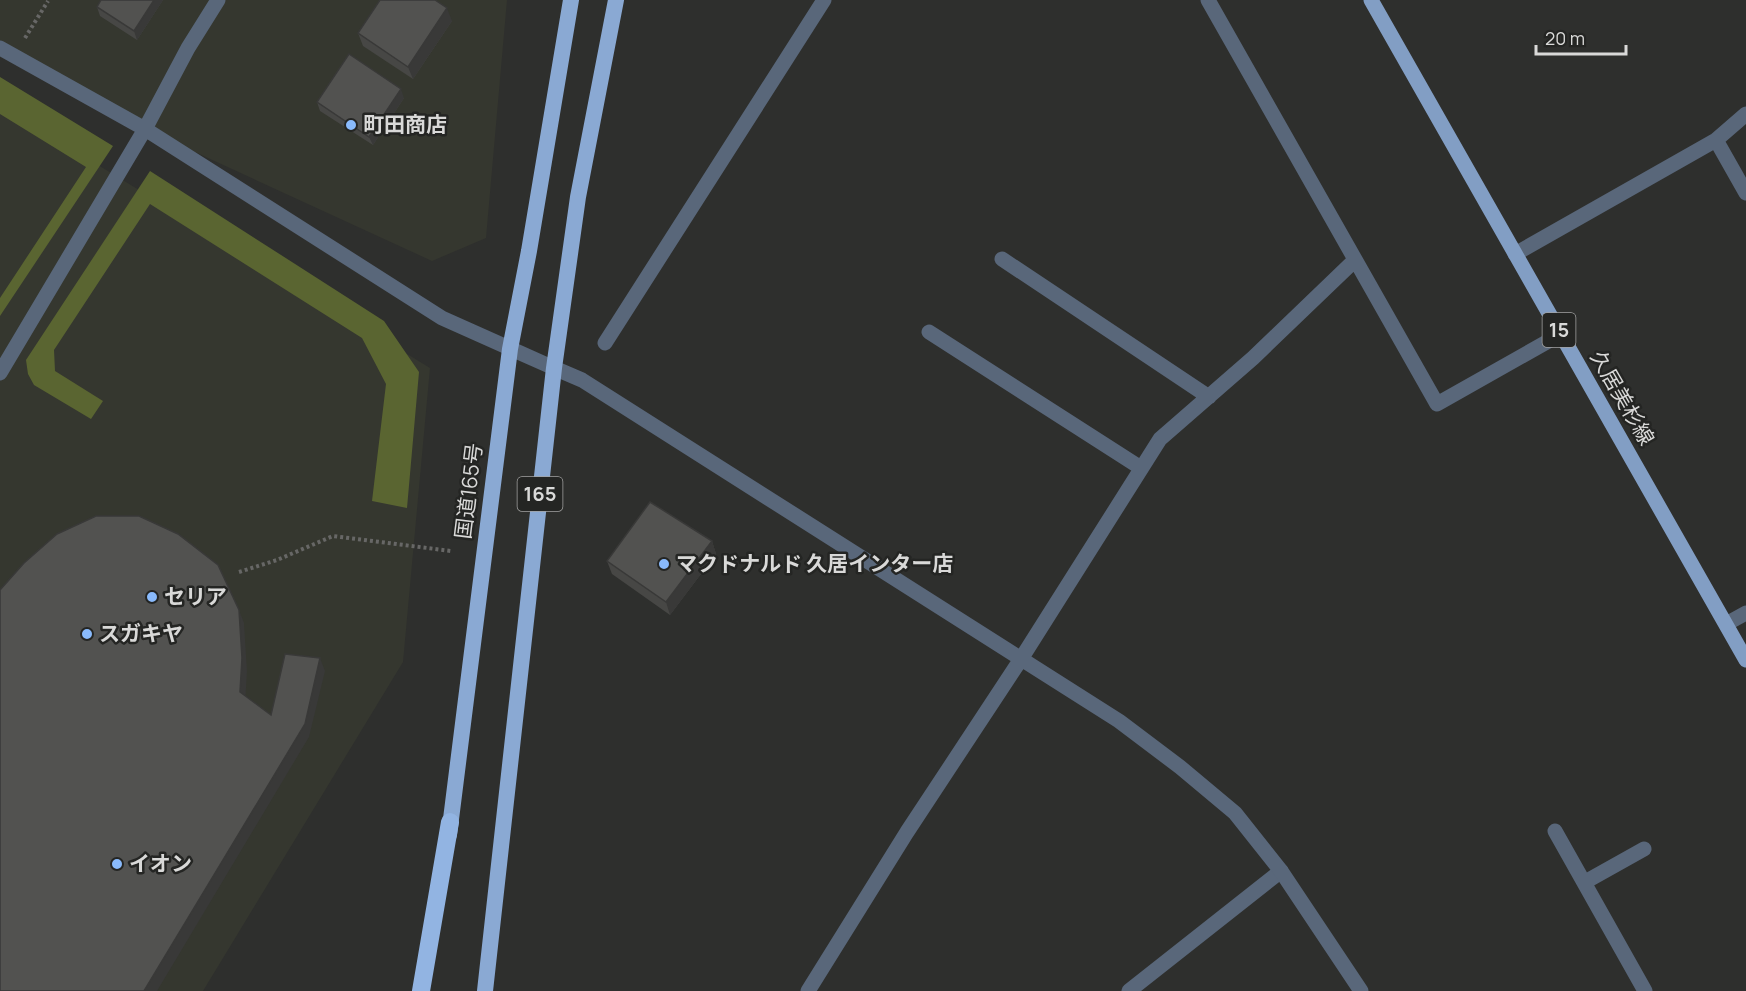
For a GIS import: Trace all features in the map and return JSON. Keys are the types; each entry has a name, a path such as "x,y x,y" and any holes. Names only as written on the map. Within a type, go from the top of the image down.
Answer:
{"highway":[{"name":"国道165号","path":"429,991 510,349 529,251 571,0"},
{"name":"165","path":"485,991 554,368 578,197 616,0"},
{"path":"421,991 450,822"}],"main road":[{"name":"久居美杉線","path":"1371,0 1746,660"}],"street":[{"path":"0,373 145,129 188,48 218,0"},
{"path":"605,343 824,0"},
{"path":"1208,0 1437,404 1561,334"},
{"path":"7,52 145,129 442,318 582,380 1119,721 1180,767 1235,813 1281,871 1361,991"},
{"path":"1515,254 1716,140 1746,114"},
{"path":"1716,140 1746,193"},
{"path":"1002,259 1209,397"},
{"path":"808,991 907,832 1021,659 1160,439 1253,358 1355,260"},
{"path":"929,332 1141,468"},
{"path":"1726,624 1746,613"},
{"path":"1555,831 1646,991"},
{"path":"1585,882 1644,849"},
{"path":"1129,991 1281,871"}],"path":[{"path":"7,52 48,1"},
{"path":"239,572 277,560 333,536 451,551"}],"shaded area":[{"path":"0,0 507,0 486,238 432,261 145,129 0,48"},
{"path":"0,105 430,368 403,662 203,991 0,991"}],"green space":[{"path":"0,77 113,146 0,316 0,298 86,167 0,114"},
{"path":"150,171 384,321 419,372 407,508 372,501 386,384 362,338 150,204 54,350 55,371 103,401 91,419 34,385 28,374 26,360"}],"building":[{"path":"101,0 154,0 134,31 97,7"},
{"path":"380,0 435,0 447,8 408,67 358,33"},
{"path":"349,54 401,89 369,137 317,102"},
{"name":"マクドナルド 久居インター店","path":"650,502 712,541 666,602 607,561"},
{"name":"イオン","path":"96,516 139,516 178,534 218,565 239,610 242,658 240,692 271,715 285,654 320,658 305,724 144,991 0,991 0,590 24,563 57,534"}],"place":[{"name":"町田商店","path":"351,125"},
{"name":"マクドナルド 久居インター店","path":"664,564"},
{"name":"セリア","path":"152,597"},
{"name":"スガキヤ","path":"87,634"},
{"name":"イオン","path":"117,864"}]}
